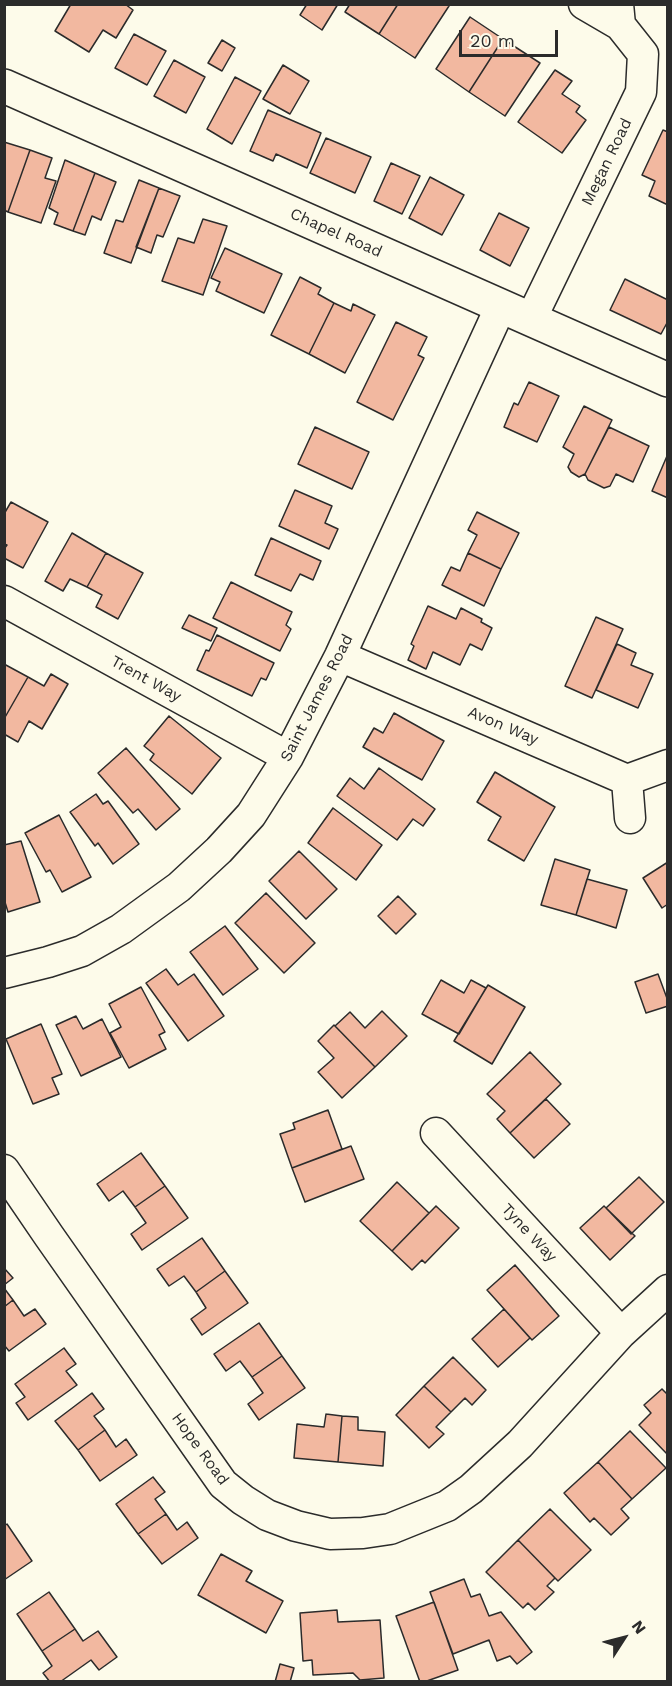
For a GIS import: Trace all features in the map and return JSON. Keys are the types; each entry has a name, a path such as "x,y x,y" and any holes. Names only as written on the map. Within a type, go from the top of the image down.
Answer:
{"street":[{"path":"584,4 619,15"},
{"name":"Megan Road","path":"531,319 656,57 619,15"},
{"name":"Chapel Road","path":"4,86 668,380"},
{"name":"Saint James Road","path":"4,973 82,951 121,929 158,904 200,869 251,815 288,758 340,656 501,306"},
{"name":"Trent Way","path":"4,601 288,758"},
{"name":"Avon Way","path":"340,656 627,780"},
{"path":"630,818 627,780 668,765"},
{"name":"Tyne Way","path":"436,1133 621,1334"},
{"name":"Hope Road","path":"4,1170 223,1484 267,1515 296,1526 330,1534 390,1529 447,1506 471,1489 520,1444 621,1334 668,1290"}],"building":[{"path":"71,4 125,4 133,10 116,38 103,30 89,52 55,31"},
{"path":"307,4 338,4 322,30 300,15"},
{"path":"350,4 398,4 379,34 345,12"},
{"path":"398,4 447,4 449,6 415,58 379,34"},
{"path":"470,17 503,39 469,92 436,69"},
{"path":"134,34 166,51 147,85 115,68"},
{"path":"503,39 540,63 505,116 469,92"},
{"path":"222,40 235,48 222,71 208,63"},
{"path":"174,60 205,77 186,113 154,96"},
{"path":"283,65 309,81 290,114 263,99"},
{"path":"555,70 572,81 562,94 580,106 576,112 586,120 562,153 518,122"},
{"path":"235,77 261,91 232,144 207,129"},
{"path":"268,110 321,133 307,168 276,154 273,161 250,151"},
{"path":"663,130 668,132 668,205 649,196 655,181 642,175"},
{"path":"326,138 371,157 355,193 310,173"},
{"path":"4,142 30,150 8,212 4,210"},
{"path":"30,150 52,158 45,178 56,181 41,223 8,212"},
{"path":"65,160 95,173 73,231 54,224 58,213 49,208"},
{"path":"391,163 420,176 402,214 374,201"},
{"path":"95,173 116,182 101,220 92,216 85,235 73,231"},
{"path":"430,177 464,195 442,235 409,218"},
{"path":"139,180 159,188 131,263 104,253 116,220 123,222"},
{"path":"159,188 180,196 163,237 157,235 151,253 136,247"},
{"path":"499,213 529,228 510,266 480,250"},
{"path":"203,219 227,226 203,295 162,281 178,238 194,243"},
{"path":"225,248 282,274 264,313 216,291 220,282 211,278"},
{"path":"300,277 321,288 318,294 334,303 309,354 271,335"},
{"path":"625,279 668,300 668,321 661,334 610,310"},
{"path":"334,303 351,311 353,304 375,315 345,373 309,354"},
{"path":"396,322 427,337 418,355 424,358 393,420 357,402"},
{"path":"529,382 559,396 537,442 504,427 514,403 518,405"},
{"path":"584,406 612,420 585,474 579,477 568,467 574,454 563,447"},
{"path":"315,427 369,452 352,489 298,464"},
{"path":"609,427 649,446 633,482 616,474 610,486 604,488 588,480 585,474"},
{"path":"668,456 668,498 652,491"},
{"path":"295,490 332,506 325,523 338,529 329,549 279,526"},
{"path":"11,502 48,522 23,568 4,558 4,549 7,545 4,544 4,514"},
{"path":"477,512 519,533 501,569 468,553 477,535 468,530"},
{"path":"72,533 106,553 87,587 70,579 63,591 45,581"},
{"path":"271,538 321,561 313,580 300,574 291,591 255,575"},
{"path":"106,553 143,573 118,619 96,607 102,595 87,587"},
{"path":"468,553 501,569 484,606 442,585 451,567 460,571"},
{"path":"231,582 292,612 286,625 291,629 280,651 213,618"},
{"path":"428,606 456,619 461,608 482,619 481,622 492,628 482,650 470,644 460,665 433,652 426,669 408,660 414,646 411,644"},
{"path":"189,615 217,628 211,641 182,628"},
{"path":"596,617 623,629 592,698 565,686"},
{"path":"217,635 274,663 266,680 261,678 252,696 197,670 206,650 209,651"},
{"path":"617,644 636,653 631,665 653,674 638,708 596,690"},
{"path":"4,664 28,677 4,719"},
{"path":"51,674 68,684 42,729 29,721 18,742 4,734 4,719 28,677 44,686"},
{"path":"394,713 444,741 422,780 363,747 374,728 383,733"},
{"path":"169,716 221,758 192,794 150,760 154,754 144,746"},
{"path":"126,748 180,809 156,830 138,809 133,813 98,773"},
{"path":"379,768 435,809 423,826 413,819 397,840 337,796 350,778 364,789"},
{"path":"495,772 555,807 524,861 488,840 501,817 477,802"},
{"path":"96,794 103,804 108,801 139,844 113,864 98,843 95,846 70,812"},
{"path":"333,808 382,845 356,880 308,843"},
{"path":"59,815 91,877 62,892 50,870 46,872 25,833"},
{"path":"21,841 40,902 8,912 4,899 4,845"},
{"path":"299,851 337,889 306,919 269,881"},
{"path":"555,859 590,870 576,915 541,905"},
{"path":"668,862 668,904 662,908 643,878"},
{"path":"587,879 627,890 616,928 576,915"},
{"path":"266,893 315,943 284,973 235,923"},
{"path":"398,896 416,914 396,934 378,916"},
{"path":"225,926 258,969 223,995 190,952"},
{"path":"166,969 178,985 194,974 224,1016 188,1041 146,983"},
{"path":"658,974 668,1006 646,1013 635,982"},
{"path":"441,980 464,993 471,980 486,988 459,1034 422,1014"},
{"path":"488,985 525,1007 492,1064 454,1041"},
{"path":"141,987 165,1032 159,1035 166,1049 129,1068 110,1033 121,1027 109,1004"},
{"path":"382,1011 407,1036 375,1067 335,1026 350,1012 365,1028"},
{"path":"76,1016 83,1029 102,1019 121,1057 81,1076 56,1025"},
{"path":"41,1024 62,1074 52,1078 59,1094 33,1104 6,1039"},
{"path":"334,1025 375,1067 342,1098 318,1072 334,1058 318,1041"},
{"path":"530,1052 561,1084 510,1133 497,1119 505,1111 487,1094"},
{"path":"546,1099 570,1124 534,1158 510,1133"},
{"path":"328,1110 342,1149 292,1168 280,1134 295,1129 293,1123"},
{"path":"351,1146 364,1179 305,1202 292,1168"},
{"path":"141,1153 165,1186 135,1207 123,1191 109,1201 97,1184"},
{"path":"639,1177 664,1202 631,1234 606,1208"},
{"path":"397,1182 429,1213 392,1251 360,1221"},
{"path":"165,1186 188,1218 142,1250 131,1234 146,1223 135,1207"},
{"path":"436,1206 459,1228 425,1263 422,1260 412,1270 392,1251"},
{"path":"604,1206 635,1236 610,1260 580,1228"},
{"path":"202,1238 225,1271 196,1292 184,1276 169,1286 157,1269"},
{"path":"515,1265 559,1316 532,1340 487,1290"},
{"path":"4,1268 13,1278 4,1285"},
{"path":"225,1271 248,1303 202,1335 191,1319 206,1308 196,1292"},
{"path":"4,1288 13,1300 4,1307"},
{"path":"13,1300 24,1316 35,1309 46,1324 9,1351 4,1345 4,1307"},
{"path":"504,1309 530,1338 498,1367 472,1339"},
{"path":"259,1323 282,1356 252,1377 240,1361 226,1371 214,1354"},
{"path":"64,1348 76,1364 66,1371 77,1385 28,1420 16,1403 25,1397 15,1384"},
{"path":"282,1356 305,1388 259,1420 248,1404 263,1393 252,1377"},
{"path":"453,1357 486,1390 472,1405 465,1398 451,1412 424,1386"},
{"path":"424,1386 451,1412 436,1427 444,1434 429,1448 396,1415"},
{"path":"662,1389 668,1395 668,1455 639,1425 651,1413 644,1405"},
{"path":"92,1393 104,1409 94,1416 105,1430 78,1450 55,1421"},
{"path":"326,1414 342,1416 338,1462 294,1458 297,1424 324,1427"},
{"path":"342,1416 358,1417 358,1430 385,1432 383,1466 338,1462"},
{"path":"105,1430 116,1447 126,1439 137,1455 100,1481 78,1450"},
{"path":"630,1431 666,1468 632,1499 598,1462"},
{"path":"598,1462 632,1499 621,1509 629,1518 611,1535 594,1518 590,1522 564,1493"},
{"path":"153,1477 165,1492 155,1499 166,1514 138,1534 116,1504"},
{"path":"550,1509 591,1550 558,1581 518,1540"},
{"path":"166,1514 177,1530 187,1522 198,1538 162,1564 138,1534"},
{"path":"7,1524 32,1561 4,1580 4,1526"},
{"path":"518,1540 555,1578 547,1586 554,1592 535,1610 528,1603 523,1608 486,1572"},
{"path":"221,1554 252,1571 246,1581 283,1601 266,1633 198,1595"},
{"path":"464,1579 471,1597 480,1594 489,1616 501,1612 532,1652 517,1664 510,1656 497,1661 489,1640 453,1654 430,1592"},
{"path":"49,1592 75,1629 42,1651 17,1614"},
{"path":"434,1602 458,1670 420,1682 396,1616"},
{"path":"337,1610 338,1622 380,1620 384,1678 360,1680 353,1673 313,1675 312,1660 303,1661 300,1613"},
{"path":"75,1629 83,1641 98,1631 117,1657 99,1670 91,1660 60,1682 50,1682 43,1673 52,1666 42,1651"},
{"path":"280,1664 294,1668 290,1682 275,1682"}]}
